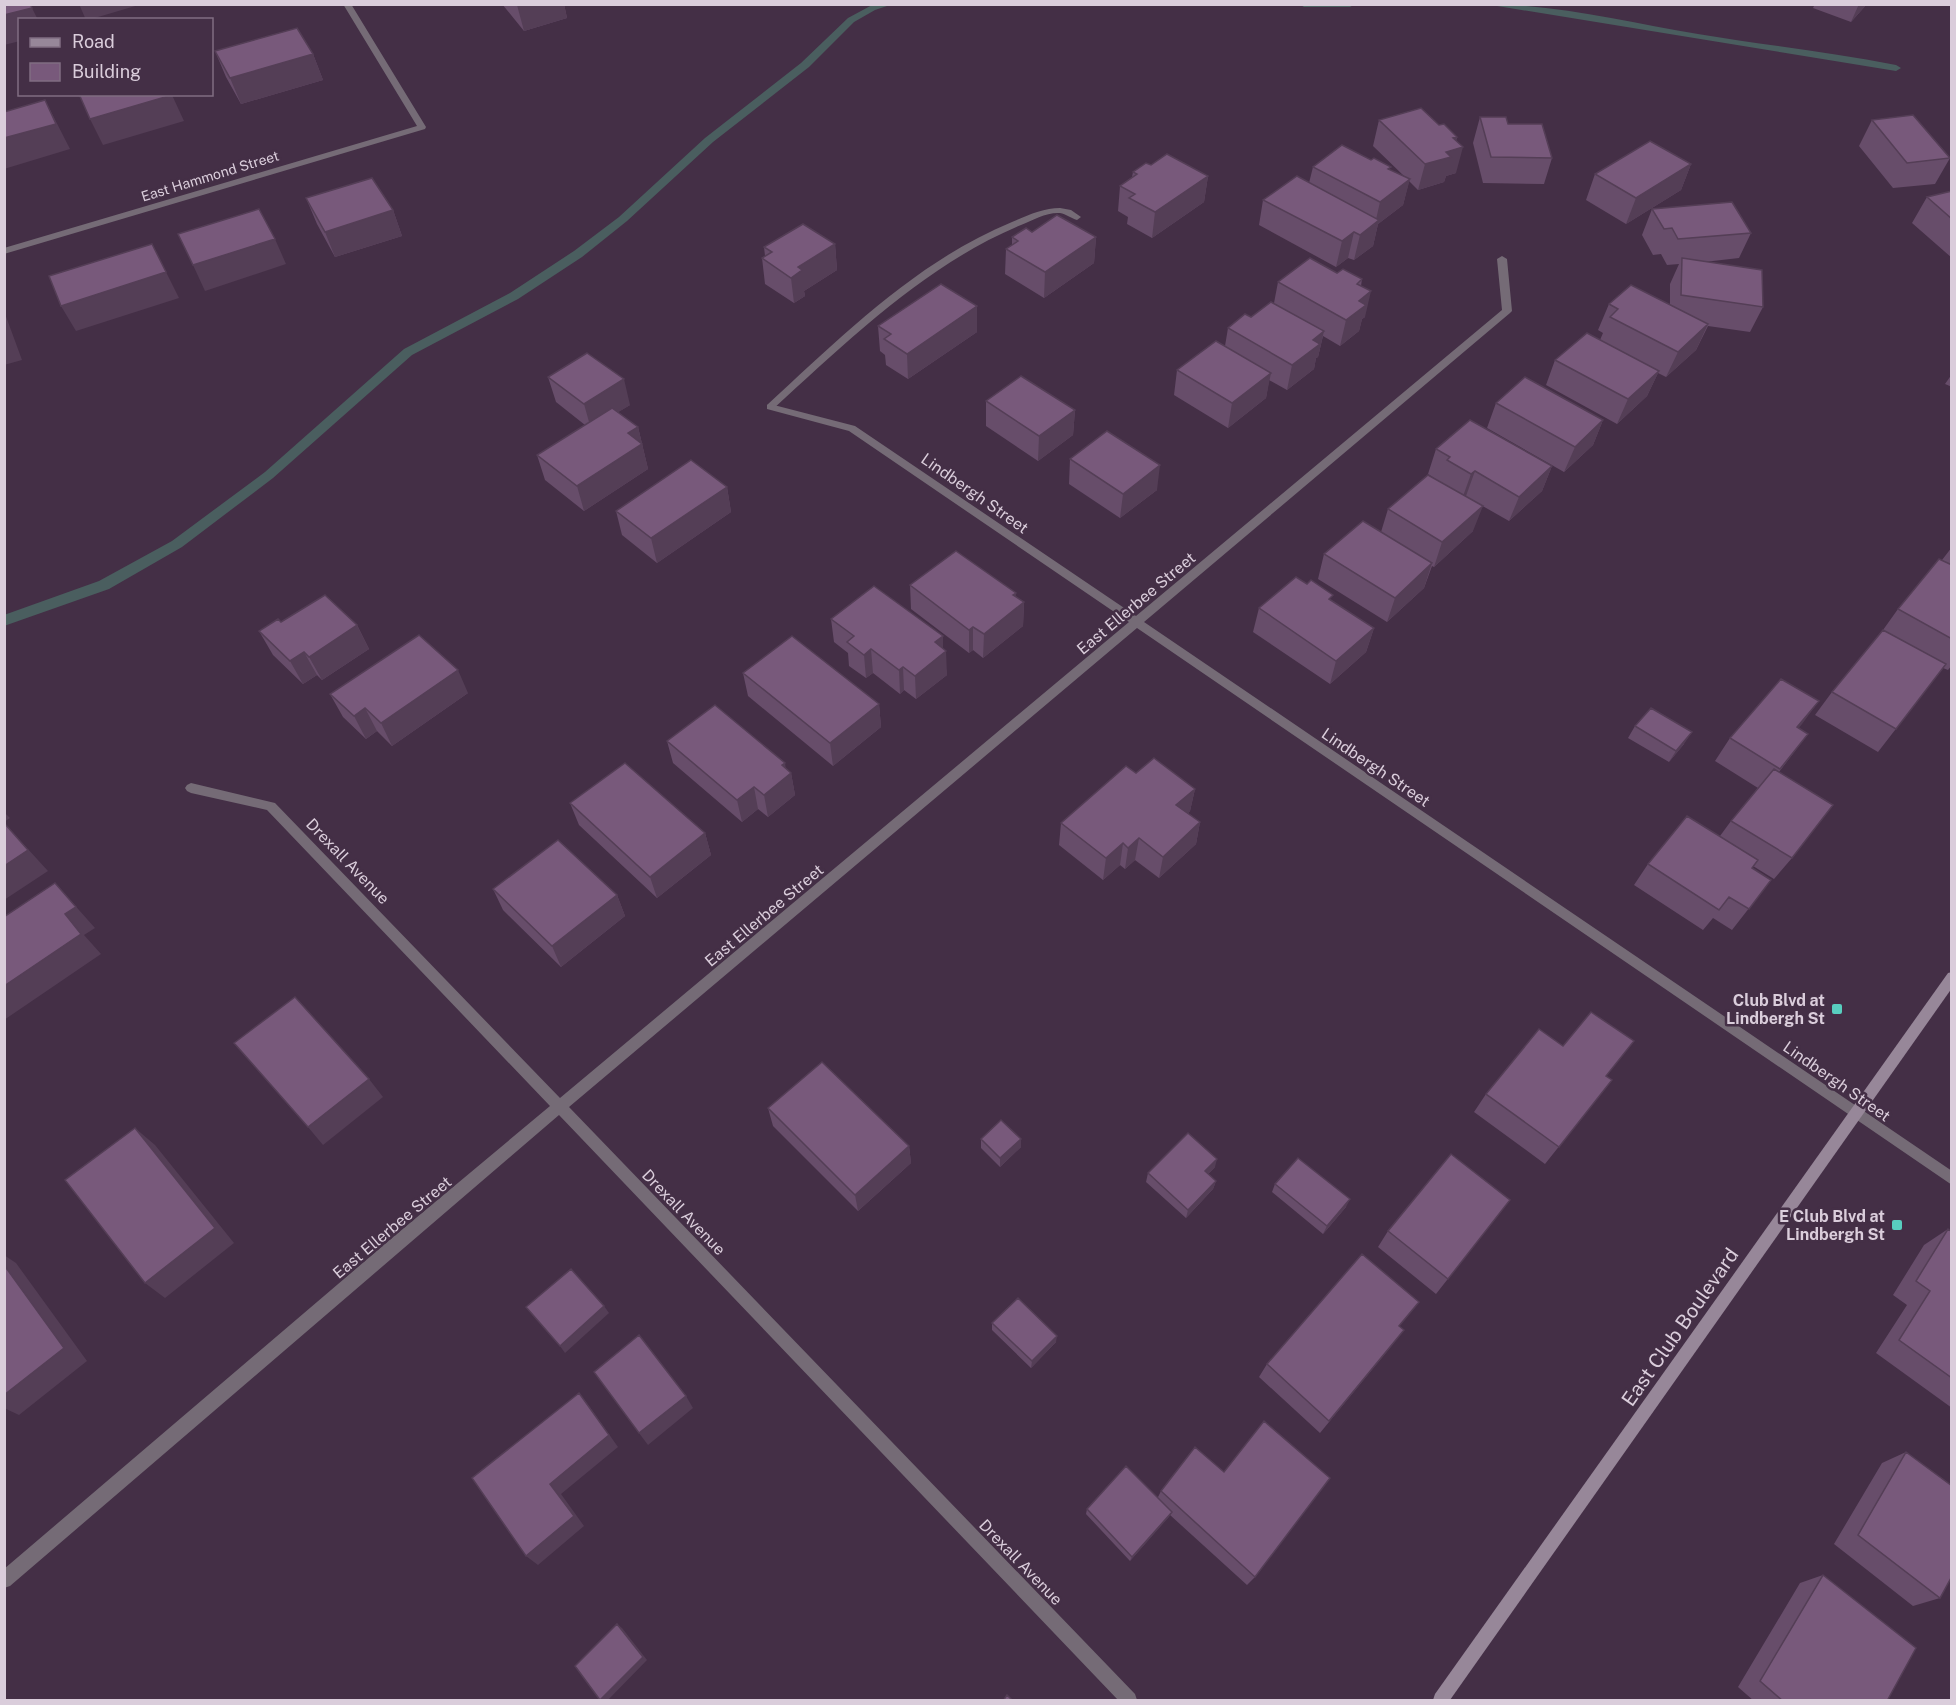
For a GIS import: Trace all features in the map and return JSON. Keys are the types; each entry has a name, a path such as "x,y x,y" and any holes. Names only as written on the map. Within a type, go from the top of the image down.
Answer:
{"street":[{"name":"East Hammond Street","path":"4,251 422,127 347,4"},
{"name":"Lindbergh Street","path":"1077,217 1064,210 1047,211 1007,225 944,262 863,323 770,407 852,428 1952,1179"},
{"name":"East Ellerbee Street","path":"4,1580 398,1243 1507,311 1502,260"},
{"name":"Drexall Avenue","path":"191,788 271,806 1129,1701"},
{"name":"East Club Boulevard","path":"1441,1701 1952,976"}],"building":[{"path":"4,4 30,4 32,8 4,15"},
{"path":"297,28 313,54 230,78 215,51"},
{"path":"80,96 169,96 90,119"},
{"path":"45,100 56,124 4,138 4,112"},
{"path":"1421,108 1439,125 1444,124 1457,137 1453,138 1463,147 1446,152 1451,157 1425,164 1379,120"},
{"path":"1913,115 1950,158 1907,163 1872,120"},
{"path":"1480,117 1506,117 1508,124 1542,124 1552,158 1491,157"},
{"path":"1650,141 1691,164 1636,198 1595,174"},
{"path":"1342,145 1371,160 1374,158 1391,167 1388,169 1410,179 1380,202 1313,167"},
{"path":"1167,154 1208,176 1155,212 1129,198 1135,194 1120,186 1137,174 1133,172 1146,163 1151,165"},
{"path":"1297,176 1379,220 1360,235 1354,232 1342,241 1263,200"},
{"path":"372,178 393,210 325,232 306,198"},
{"path":"1952,191 1952,219 1927,197"},
{"path":"1732,202 1751,233 1678,239 1672,228 1664,229 1652,209"},
{"path":"259,209 275,239 193,265 178,234"},
{"path":"1057,215 1096,237 1045,272 1006,249 1018,241 1012,237 1026,228 1032,232"},
{"path":"803,224 835,244 798,267 802,270 791,278 762,258 772,252 764,247"},
{"path":"152,244 166,272 61,306 49,276"},
{"path":"1310,258 1337,273 1343,269 1362,279 1357,284 1371,291 1359,301 1366,305 1346,320 1278,282"},
{"path":"1682,258 1762,270 1763,307 1681,295"},
{"path":"941,284 977,306 907,354 884,339 891,334 878,326"},
{"path":"1631,285 1708,324 1678,352 1610,317 1618,309 1609,304"},
{"path":"1271,302 1324,331 1313,340 1320,344 1292,365 1228,328 1245,314 1251,317"},
{"path":"1587,333 1659,371 1628,399 1555,360"},
{"path":"1216,341 1271,373 1232,403 1177,370"},
{"path":"587,353 624,379 584,404 548,377"},
{"path":"1021,376 1075,410 1039,436 986,401"},
{"path":"1525,377 1603,420 1575,447 1496,403"},
{"path":"612,408 638,427 628,433 642,444 577,486 537,455"},
{"path":"1470,420 1552,466 1519,497 1475,471 1471,474 1447,460 1450,457 1436,449"},
{"path":"1107,431 1160,465 1123,494 1070,459"},
{"path":"691,460 727,487 651,538 616,511"},
{"path":"1428,475 1483,506 1442,542 1388,509"},
{"path":"1363,521 1432,563 1395,598 1324,554"},
{"path":"956,551 1016,593 1013,595 1024,602 984,634 973,627 969,630 910,585"},
{"path":"1939,559 1952,565 1952,639 1898,609"},
{"path":"1296,577 1307,584 1311,580 1333,595 1329,599 1374,628 1336,661 1259,608"},
{"path":"874,586 943,636 935,642 946,651 915,676 903,667 899,670 871,649 864,655 847,642 854,636 831,619"},
{"path":"325,595 357,625 309,657 304,652 290,661 259,631 278,619 281,622"},
{"path":"1883,630 1946,664 1896,729 1832,692"},
{"path":"419,635 458,670 381,723 365,708 354,716 330,694"},
{"path":"792,636 879,704 830,743 743,673"},
{"path":"1781,679 1819,701 1797,727 1808,734 1780,769 1730,738"},
{"path":"715,705 785,763 782,765 791,773 764,795 754,787 737,800 667,741"},
{"path":"1651,708 1692,732 1676,751 1635,726"},
{"path":"1154,758 1195,789 1176,805 1200,822 1163,857 1139,838 1128,848 1123,843 1106,858 1061,823 1126,766 1136,773"},
{"path":"625,763 705,833 650,877 570,803"},
{"path":"1774,769 1833,805 1792,858 1731,821"},
{"path":"1687,816 1758,860 1752,868 1771,880 1749,909 1729,897 1719,910 1648,864"},
{"path":"4,825 28,850 4,866"},
{"path":"558,840 617,895 552,946 493,889"},
{"path":"55,883 76,907 65,914 81,934 4,986 4,917"},
{"path":"295,997 369,1079 308,1127 234,1043"},
{"path":"1591,1012 1634,1041 1606,1076 1612,1080 1559,1147 1486,1094 1539,1029 1563,1046"},
{"path":"822,1062 909,1146 855,1195 768,1108"},
{"path":"1001,1120 1021,1139 1000,1158 981,1139"},
{"path":"135,1128 215,1228 145,1283 65,1180"},
{"path":"1188,1133 1217,1159 1205,1171 1216,1181 1188,1210 1148,1173"},
{"path":"1451,1154 1510,1200 1448,1279 1388,1231"},
{"path":"1298,1158 1350,1199 1327,1226 1275,1184"},
{"path":"1948,1229 1952,1232 1952,1378 1899,1340 1930,1291 1916,1281"},
{"path":"1362,1254 1419,1302 1399,1326 1404,1330 1329,1421 1267,1364"},
{"path":"4,1265 64,1348 4,1395"},
{"path":"571,1269 604,1306 560,1346 526,1307"},
{"path":"1018,1298 1057,1336 1032,1361 992,1323"},
{"path":"639,1335 686,1396 639,1433 594,1372"},
{"path":"579,1393 609,1435 550,1484 574,1516 526,1556 472,1478"},
{"path":"1264,1421 1330,1478 1255,1577 1161,1491 1195,1447 1224,1472"},
{"path":"1906,1452 1952,1486 1952,1576 1940,1598 1858,1535"},
{"path":"1126,1466 1172,1512 1132,1557 1087,1509"},
{"path":"1823,1575 1916,1648 1887,1701 1783,1701 1760,1681"},
{"path":"617,1624 643,1657 600,1700 575,1666"},
{"path":"1007,1695 1013,1701 1003,1701"}],"waterway":[{"path":"4,621 104,585 177,544 269,475 408,352 514,296 578,254 623,219 709,140 805,65 851,20 872,8 888,4"},
{"path":"1304,4 1350,4"},
{"path":"1490,4 1591,17 1697,37 1896,68"}],"place":[{"name":"Club Blvd at Lindbergh St","path":"1837,1009"},
{"name":"E Club Blvd at Lindbergh St","path":"1897,1225"}]}
